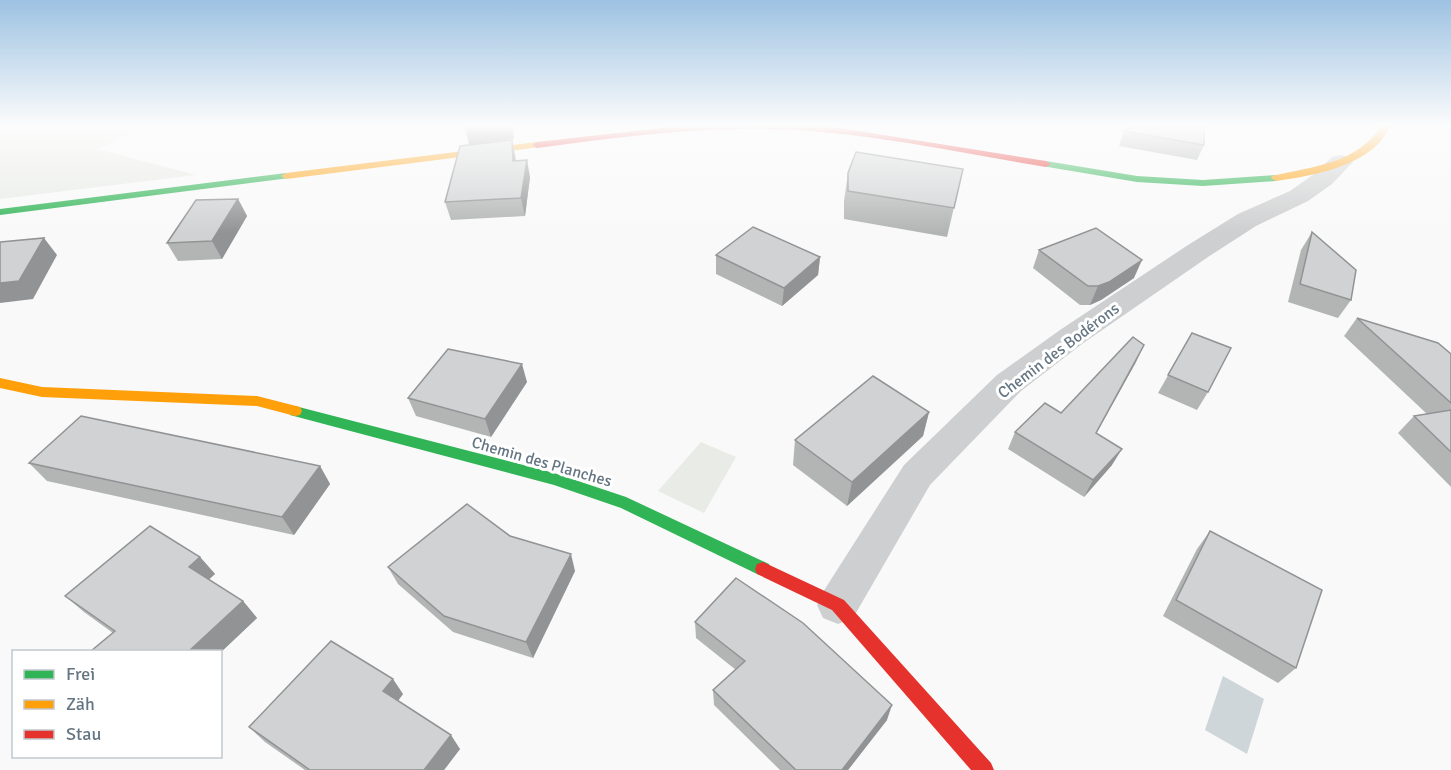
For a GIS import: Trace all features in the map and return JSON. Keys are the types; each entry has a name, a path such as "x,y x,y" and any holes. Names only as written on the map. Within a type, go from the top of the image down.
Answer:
{"street":[{"path":"0,212 407,162"},
{"path":"1038,162 1148,179 1203,183 1280,178 1341,162"},
{"name":"Chemin des Bodérons","path":"838,605 917,475 1009,383 1071,337 1198,250 1247,220 1299,196 1323,179 1341,162"},
{"name":"Chemin des Planches","path":"0,383 42,392 257,401 554,479 626,503 838,605 984,770"}],"shaded area":[{"path":"0,162 146,162 196,175 0,199"},
{"path":"701,442 736,457 704,513 658,491"},
{"path":"1223,676 1264,699 1247,754 1205,730"}],"building":[{"path":"456,162 527,162 521,198 445,202"},
{"path":"852,162 919,162 963,169 954,208 848,191 848,173"},
{"path":"238,199 212,241 167,243 196,200"},
{"path":"753,227 820,257 784,288 716,255"},
{"path":"1096,228 1142,260 1109,282 1098,286 1088,286 1039,250"},
{"path":"1312,232 1356,270 1351,300 1300,284"},
{"path":"44,238 19,281 0,283 0,242"},
{"path":"1357,318 1438,343 1451,354 1451,403"},
{"path":"1192,333 1231,348 1208,392 1168,375"},
{"path":"1133,337 1144,345 1096,433 1122,449 1093,480 1015,432 1045,403 1061,413"},
{"path":"448,349 522,364 485,419 408,398"},
{"path":"873,376 929,412 852,482 795,440"},
{"path":"1451,410 1451,452 1414,416"},
{"path":"81,416 320,466 282,517 29,463"},
{"path":"467,504 510,536 571,554 526,642 444,616 388,567"},
{"path":"150,526 200,557 189,567 243,601 190,650 92,650 115,631 65,596"},
{"path":"1210,531 1322,590 1296,668 1176,600"},
{"path":"736,578 803,623 892,705 842,770 796,770 713,690 745,661 695,622"},
{"path":"331,641 393,679 383,691 451,735 424,770 310,770 249,727"}],"traffic: fast":[{"path":"1046,164 1137,179 1203,183 1276,178"},
{"path":"0,212 286,176"},
{"path":"295,411 554,479 626,503 763,569"}],"traffic: slow":[{"path":"286,176 400,162"},
{"path":"1276,178 1300,174 1339,162"},
{"path":"0,383 42,392 257,401 295,411"}],"traffic: jam":[{"path":"1033,162 1046,164"},
{"path":"763,569 838,605 984,770"}]}
